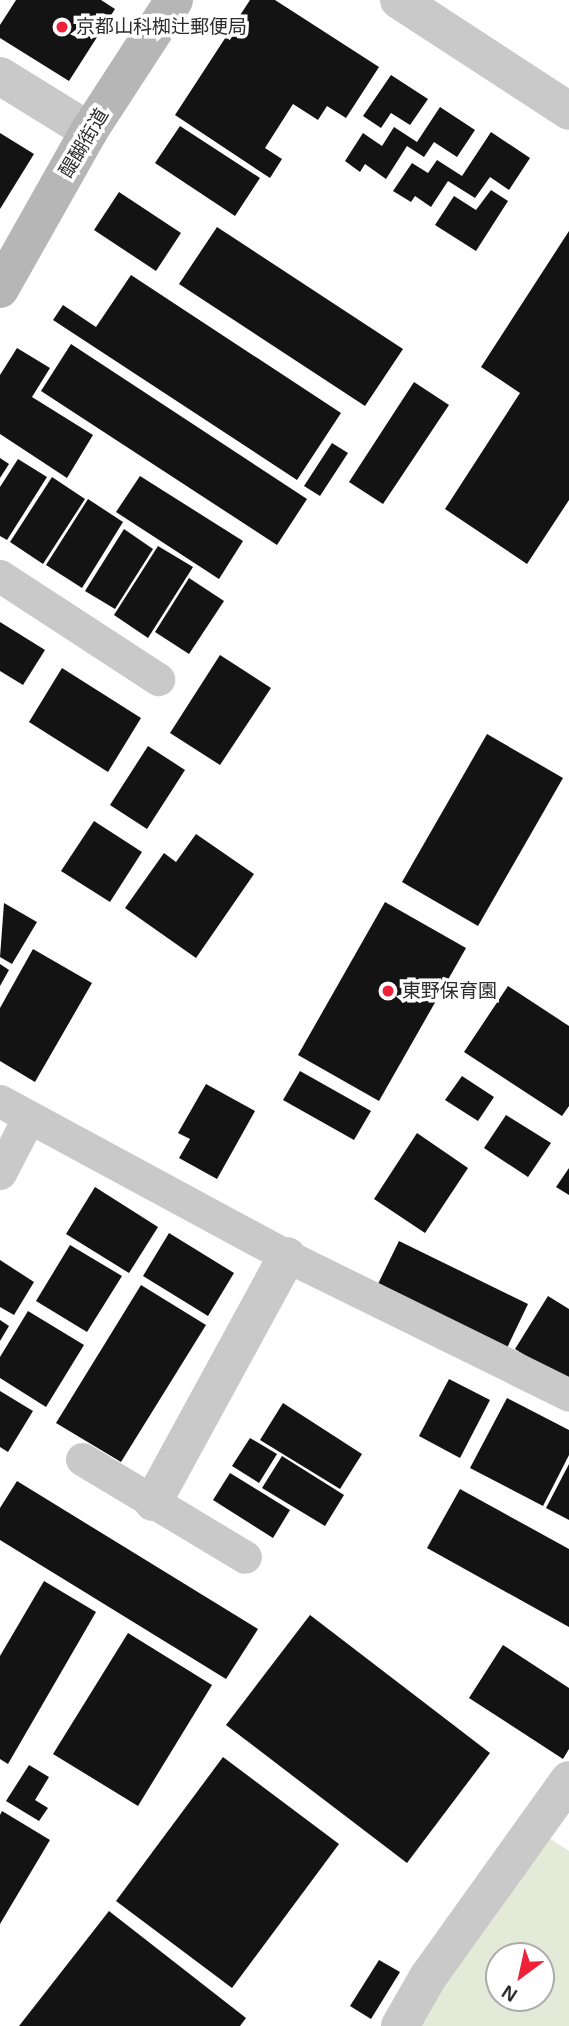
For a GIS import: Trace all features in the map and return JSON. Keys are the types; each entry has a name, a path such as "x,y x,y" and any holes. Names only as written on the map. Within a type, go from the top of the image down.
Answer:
{"main road":[{"name":"醍醐街道","path":"0,289 89,131 174,0"}],"street":[{"path":"399,0 569,111"},
{"path":"0,76 89,131"},
{"path":"153,1502 287,1256"},
{"path":"400,2026 428,1977 569,1780"}],"lane":[{"path":"0,576 158,679"},
{"path":"0,1101 287,1256 569,1395"},
{"path":"0,1173 29,1118"},
{"path":"82,1459 245,1557"}],"green space":[{"path":"534,1828 569,1851 569,2026 403,2026"}],"building":[{"path":"16,0 101,0 115,9 69,81 0,38 0,25"},
{"path":"250,0 275,0 379,67 346,118 327,106 318,120 293,104 265,148 282,159 270,178 175,115"},
{"path":"391,75 428,99 410,125 391,113 381,128 363,116"},
{"path":"440,107 475,130 457,157 434,142 424,157 407,146 386,179 365,164 360,172 345,161 363,133 382,146 394,127 417,142"},
{"path":"180,126 260,178 235,216 155,163"},
{"path":"491,132 530,158 509,190 490,177 475,198 448,181 431,207 415,196 411,202 393,191 412,163 428,173 437,160 462,176"},
{"path":"0,133 34,154 0,209"},
{"path":"491,190 508,201 476,251 435,225 454,196 476,210"},
{"path":"119,192 181,233 156,271 94,230"},
{"path":"217,227 403,349 365,406 179,284"},
{"path":"569,231 569,500 527,564 445,509 520,393 481,367"},
{"path":"131,275 341,413 297,480 53,320 63,305 96,327"},
{"path":"71,344 307,499 277,545 41,391"},
{"path":"17,348 50,368 32,397 93,435 67,478 0,434 0,375"},
{"path":"414,382 449,405 383,504 349,482"},
{"path":"332,443 348,453 320,496 304,486"},
{"path":"0,458 9,464 0,478"},
{"path":"18,459 47,477 7,540 0,536 0,487"},
{"path":"140,476 243,541 219,579 116,512"},
{"path":"52,477 85,499 43,564 10,542"},
{"path":"88,499 123,522 82,588 46,565"},
{"path":"124,529 153,549 115,609 85,591"},
{"path":"158,546 193,567 148,638 114,615"},
{"path":"189,578 224,601 189,654 155,632"},
{"path":"0,622 45,650 23,685 0,671"},
{"path":"220,655 271,688 220,765 170,733"},
{"path":"62,668 141,718 108,772 29,722"},
{"path":"487,734 563,778 478,926 402,882"},
{"path":"148,746 185,770 147,829 110,805"},
{"path":"94,821 142,852 110,902 61,871"},
{"path":"196,834 254,874 196,958 125,908 164,853 176,862"},
{"path":"385,902 466,948 379,1101 298,1055"},
{"path":"4,903 37,922 12,964 0,957"},
{"path":"33,949 92,983 35,1082 0,1061 0,1008"},
{"path":"0,964 9,970 0,986"},
{"path":"508,986 569,1026 569,1106 562,1116 464,1052"},
{"path":"300,1071 371,1111 354,1140 283,1100"},
{"path":"462,1076 494,1097 478,1121 445,1100"},
{"path":"206,1084 255,1111 217,1179 179,1158 190,1139 178,1133"},
{"path":"506,1115 551,1143 528,1177 484,1148"},
{"path":"417,1133 468,1168 425,1233 374,1199"},
{"path":"569,1168 569,1195 556,1187"},
{"path":"95,1187 158,1227 129,1273 66,1234"},
{"path":"169,1233 234,1273 208,1316 143,1276"},
{"path":"399,1241 528,1304 506,1350 376,1288"},
{"path":"70,1245 122,1276 87,1332 36,1301"},
{"path":"0,1260 34,1282 14,1315 0,1307"},
{"path":"141,1285 206,1325 121,1462 56,1423"},
{"path":"548,1296 569,1309 569,1383 515,1349"},
{"path":"28,1311 84,1345 46,1407 0,1378 0,1357"},
{"path":"0,1320 9,1326 0,1341"},
{"path":"449,1379 490,1400 460,1458 419,1436"},
{"path":"0,1391 33,1411 8,1452 0,1447"},
{"path":"507,1398 569,1430 569,1455 543,1506 470,1468"},
{"path":"283,1403 362,1454 340,1489 260,1440"},
{"path":"250,1438 277,1454 259,1483 232,1466"},
{"path":"282,1456 344,1495 325,1526 262,1488"},
{"path":"569,1464 569,1520 546,1508"},
{"path":"230,1473 290,1510 273,1538 213,1500"},
{"path":"17,1481 258,1629 226,1679 0,1540 0,1508"},
{"path":"460,1489 569,1549 569,1627 427,1548"},
{"path":"44,1581 96,1612 8,1764 0,1759 0,1656"},
{"path":"310,1615 490,1753 407,1863 226,1725"},
{"path":"128,1633 212,1685 138,1806 53,1754"},
{"path":"503,1645 569,1688 569,1749 563,1759 469,1698"},
{"path":"223,1757 339,1844 232,1988 116,1901"},
{"path":"29,1765 49,1777 35,1800 48,1808 39,1821 6,1801"},
{"path":"2,1811 50,1840 0,1924 0,1815"},
{"path":"109,1911 246,2018 240,2026 19,2026"},
{"path":"379,1960 400,1972 371,2019 350,2006"}],"place":[{"name":"京都山科椥辻郵便局","path":"62,27"},
{"name":"東野保育園","path":"388,991"}]}
